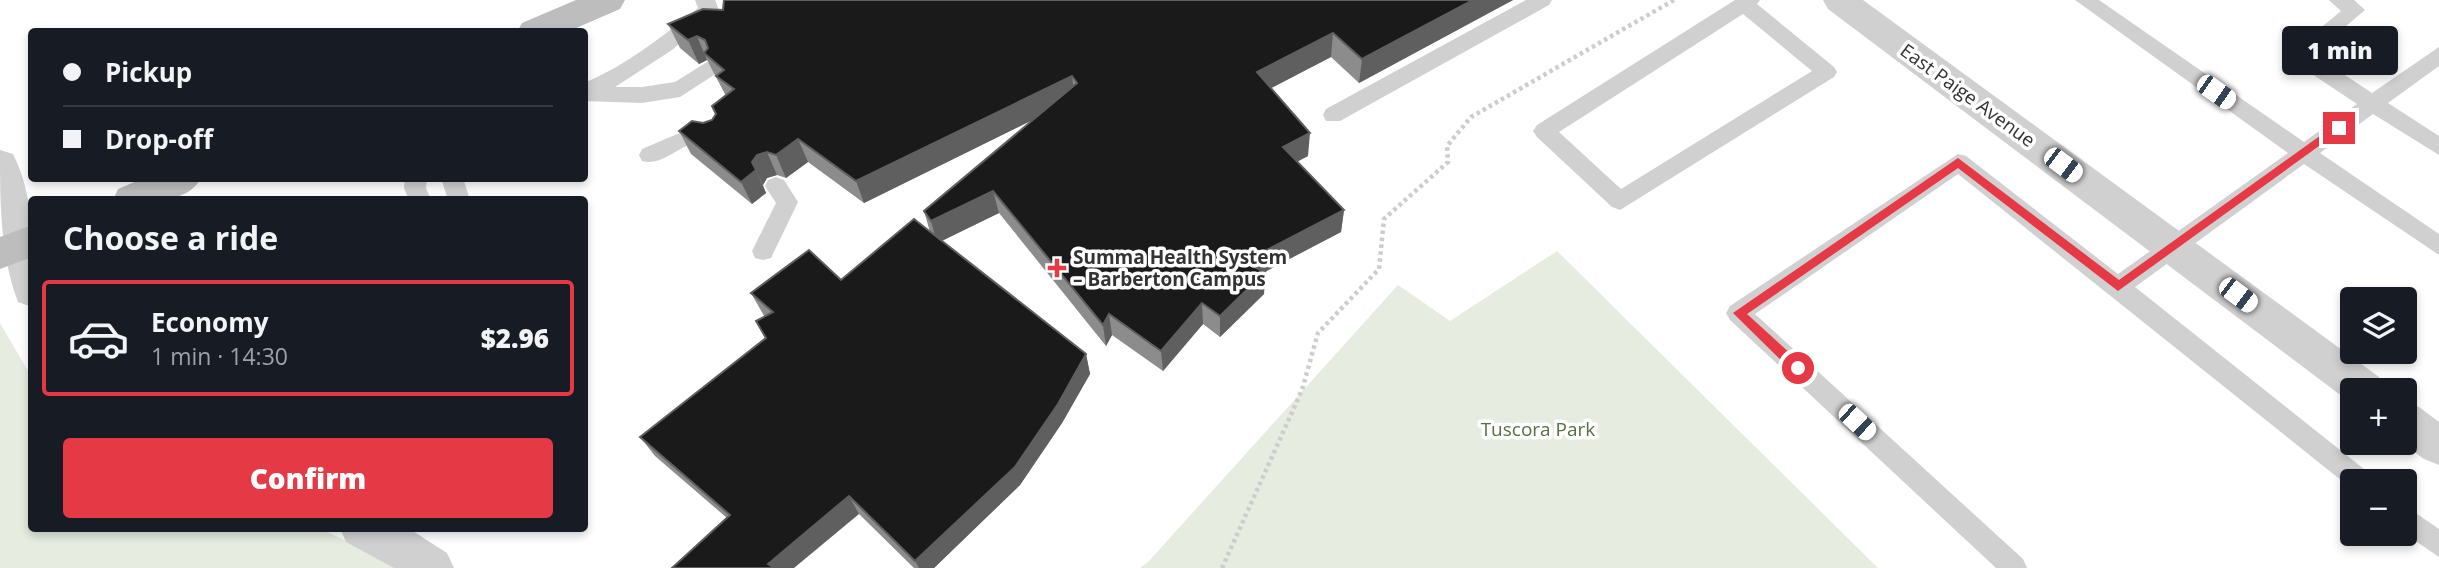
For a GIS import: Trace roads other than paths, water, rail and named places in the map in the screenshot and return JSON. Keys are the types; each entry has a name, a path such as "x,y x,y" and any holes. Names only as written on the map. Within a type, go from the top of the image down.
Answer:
{"main road":[{"path":"543,28 606,1"},
{"path":"140,196 174,182"}],"street":[{"name":"East Paige Avenue","path":"1840,0 2349,378"},
{"path":"0,164 28,278"},
{"path":"2417,430 2439,446"},
{"path":"371,532 432,568"}],"lane":[{"path":"1333,115 1542,0"},
{"path":"2085,0 2439,246"},
{"path":"2339,0 2356,10 2298,55 2439,147"},
{"path":"1747,2 1827,72 1620,201 1544,131 1721,19 1747,2"},
{"path":"588,91 649,57 707,5 724,29"},
{"path":"2118,287 2435,58"},
{"path":"588,93 642,95 680,89 707,70"},
{"path":"650,155 701,133 714,136"},
{"path":"2014,568 1738,313 1958,162 2345,469"},
{"path":"762,251 787,202 783,192 776,186"},
{"path":"2417,527 2439,545"}],"place":[{"name":"Summa Health System – Barberton Campus","path":"1057,268"}],"park label":[{"name":"Tuscora Park","path":"1538,429"}]}
